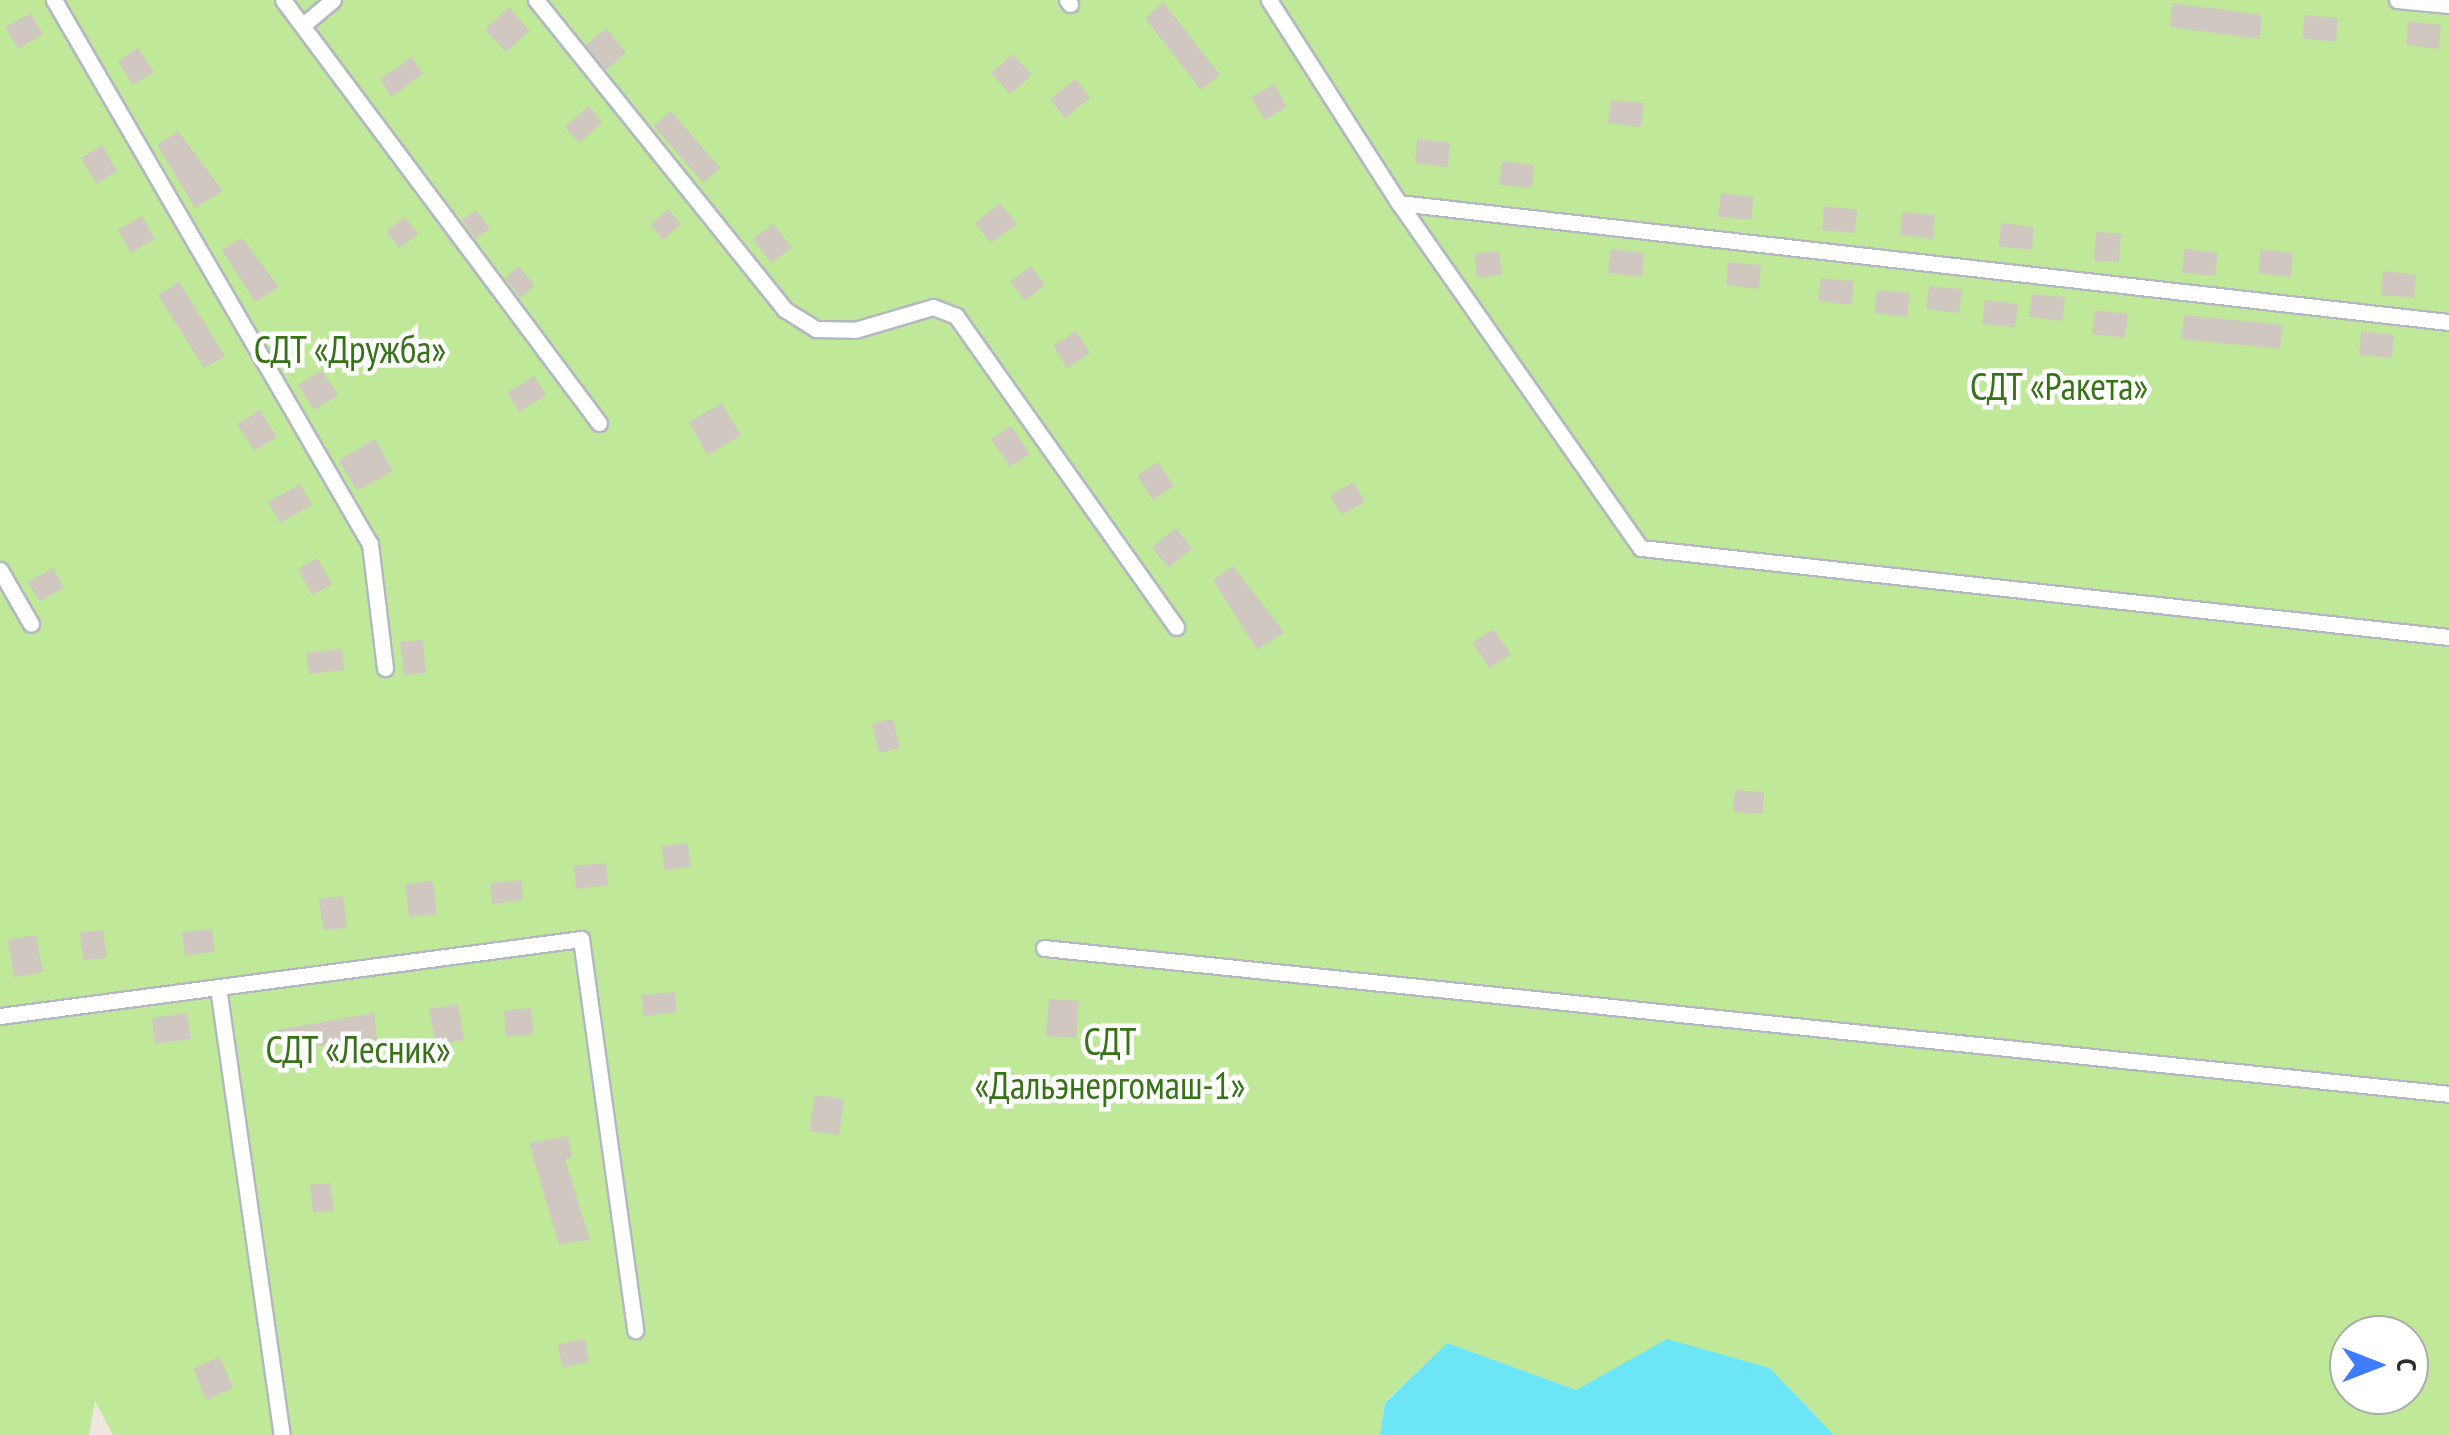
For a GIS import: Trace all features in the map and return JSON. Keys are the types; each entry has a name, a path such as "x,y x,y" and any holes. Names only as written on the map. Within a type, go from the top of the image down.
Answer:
{"lane":[{"path":"54,0 370,544 385,668"},
{"path":"283,0 599,422"},
{"path":"303,25 333,0"},
{"path":"536,0 784,309 816,329 855,330 934,307 956,316 1176,627"},
{"path":"1269,0 1399,203 1642,548 2449,637"},
{"path":"2397,0 2449,6"},
{"path":"1399,203 2449,322"},
{"path":"0,570 32,624"},
{"path":"0,1016 581,939 635,1330"},
{"path":"1044,948 2449,1094"},
{"path":"218,987 282,1435"}],"green space":[{"path":"0,0 2449,0 2449,1435 1834,1435 1770,1368 1667,1340 1576,1390 1447,1343 1385,1402 1380,1435 113,1435 95,1401 89,1435 0,1435"}],"water":[{"path":"1667,1339 1770,1368 1834,1435 1380,1435 1385,1403 1447,1343 1576,1390"}],"building":[{"path":"1163,2 1220,75 1201,90 1145,18"},
{"path":"2172,3 2262,15 2260,39 2170,27"},
{"path":"509,7 530,31 506,52 485,29"},
{"path":"31,13 43,34 18,49 5,27"},
{"path":"2305,15 2338,18 2336,42 2302,38"},
{"path":"2408,21 2441,25 2439,49 2406,45"},
{"path":"606,28 626,53 606,70 586,45"},
{"path":"138,48 154,72 133,85 118,61"},
{"path":"1013,54 1032,75 1010,94 991,73"},
{"path":"412,57 423,74 391,97 380,79"},
{"path":"1076,79 1090,98 1065,118 1050,99"},
{"path":"1274,84 1287,107 1264,120 1251,97"},
{"path":"1611,100 1644,103 1641,127 1608,123"},
{"path":"589,106 602,123 579,143 565,127"},
{"path":"671,111 720,168 703,183 654,126"},
{"path":"178,131 223,191 195,208 157,145"},
{"path":"1417,139 1450,143 1448,167 1415,163"},
{"path":"102,145 117,171 96,184 81,158"},
{"path":"1502,161 1534,165 1532,188 1499,185"},
{"path":"1721,193 1754,197 1751,220 1718,217"},
{"path":"1000,203 1017,224 991,243 975,223"},
{"path":"1824,206 1857,210 1855,233 1822,230"},
{"path":"668,209 681,224 663,240 650,224"},
{"path":"476,210 490,228 476,239 462,220"},
{"path":"1902,212 1935,215 1933,239 1900,235"},
{"path":"142,216 155,239 131,253 118,230"},
{"path":"405,217 418,234 399,248 386,231"},
{"path":"2001,223 2034,227 2032,250 1999,246"},
{"path":"773,224 792,248 771,263 753,239"},
{"path":"2096,232 2121,234 2119,262 2094,261"},
{"path":"242,238 279,287 255,302 222,250"},
{"path":"1611,249 1644,253 1642,277 1608,273"},
{"path":"2184,249 2218,253 2215,276 2182,273"},
{"path":"2261,249 2293,253 2291,277 2258,273"},
{"path":"1499,251 1502,275 1477,278 1474,254"},
{"path":"1728,262 1761,265 1759,289 1726,285"},
{"path":"518,266 535,285 520,298 505,278"},
{"path":"1031,266 1045,285 1025,301 1010,282"},
{"path":"2383,271 2416,275 2414,298 2381,295"},
{"path":"1821,278 1854,281 1851,305 1818,301"},
{"path":"179,282 225,356 204,368 158,295"},
{"path":"1929,286 1962,289 1959,313 1926,309"},
{"path":"1877,290 1910,293 1907,317 1874,313"},
{"path":"2032,294 2065,297 2062,321 2029,317"},
{"path":"1985,300 2018,304 2015,327 1982,324"},
{"path":"2095,310 2128,314 2125,338 2092,334"},
{"path":"2184,315 2283,325 2280,349 2181,339"},
{"path":"1076,331 1090,353 1067,368 1053,346"},
{"path":"2361,331 2394,335 2392,358 2359,355"},
{"path":"322,370 338,395 314,410 298,385"},
{"path":"534,376 546,395 519,412 507,393"},
{"path":"722,403 741,436 707,455 689,422"},
{"path":"260,410 277,437 254,451 237,424"},
{"path":"1011,426 1030,454 1010,467 991,439"},
{"path":"375,439 393,471 357,491 339,460"},
{"path":"1158,462 1174,486 1153,500 1137,476"},
{"path":"1354,482 1365,502 1341,515 1330,495"},
{"path":"300,484 312,505 280,523 268,502"},
{"path":"1176,528 1192,548 1168,568 1152,547"},
{"path":"317,558 332,584 312,595 298,569"},
{"path":"1233,566 1284,632 1257,650 1213,580"},
{"path":"53,568 64,588 39,601 28,582"},
{"path":"1493,629 1511,654 1490,668 1472,643"},
{"path":"423,640 426,673 404,675 400,642"},
{"path":"342,649 344,670 309,674 306,653"},
{"path":"893,719 900,748 879,753 872,724"},
{"path":"1735,790 1764,792 1763,814 1733,812"},
{"path":"688,843 691,867 664,870 662,846"},
{"path":"606,863 608,885 576,889 574,866"},
{"path":"521,880 523,900 492,904 490,883"},
{"path":"433,881 437,914 409,917 405,884"},
{"path":"343,896 347,928 323,930 319,899"},
{"path":"212,929 215,952 185,956 182,932"},
{"path":"103,930 107,958 83,960 80,932"},
{"path":"36,935 43,972 14,977 8,940"},
{"path":"675,992 677,1012 644,1016 641,995"},
{"path":"1049,999 1079,1001 1076,1038 1046,1036"},
{"path":"458,1004 464,1040 436,1045 429,1009"},
{"path":"531,1008 534,1034 506,1037 504,1011"},
{"path":"187,1013 191,1039 155,1044 152,1018"},
{"path":"374,1013 377,1040 309,1047 311,1065 285,1068 277,1030"},
{"path":"815,1095 844,1099 839,1135 809,1131"},
{"path":"568,1136 572,1158 565,1159 590,1240 559,1245 529,1143"},
{"path":"330,1183 334,1211 313,1213 310,1185"},
{"path":"585,1339 589,1362 562,1367 558,1344"},
{"path":"220,1357 233,1388 206,1400 193,1368"}],"park label":[{"name":"СДТ «Дружба»","path":"350,349"},
{"name":"СДТ «Ракета»","path":"2059,386"},
{"name":"СДТ «Лесник»","path":"358,1049"},
{"name":"СДТ «Дальэнергомаш-1»","path":"1110,1063"}]}
